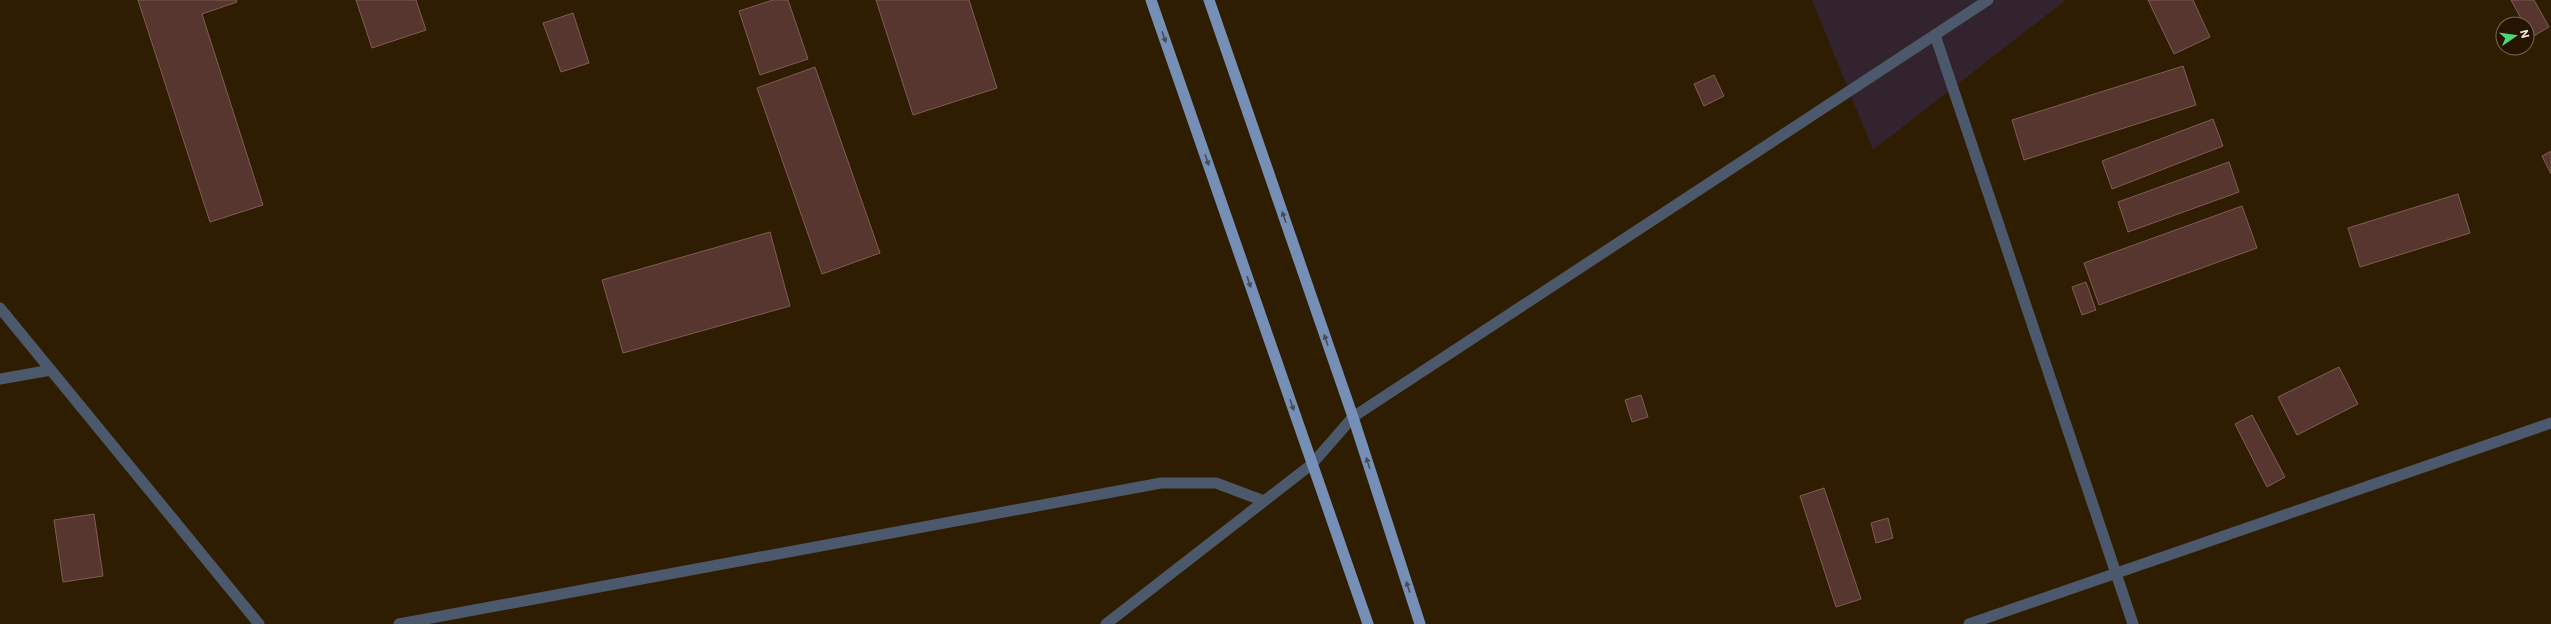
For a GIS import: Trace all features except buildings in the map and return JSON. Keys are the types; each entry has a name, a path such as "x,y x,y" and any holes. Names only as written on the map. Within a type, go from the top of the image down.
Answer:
{"main road":[{"path":"1151,0 1368,624"},
{"path":"1209,0 1353,417 1420,624"}],"street":[{"path":"1106,624 1312,464 1353,417 1988,0"},
{"path":"1935,34 2114,572 2133,624"},
{"path":"0,308 259,624"},
{"path":"0,379 51,370"},
{"path":"1969,624 2114,572 2551,423"},
{"path":"400,624 1161,482 1216,483 1264,501"}],"shaded area":[{"path":"1812,0 2066,0 1873,150"}]}
